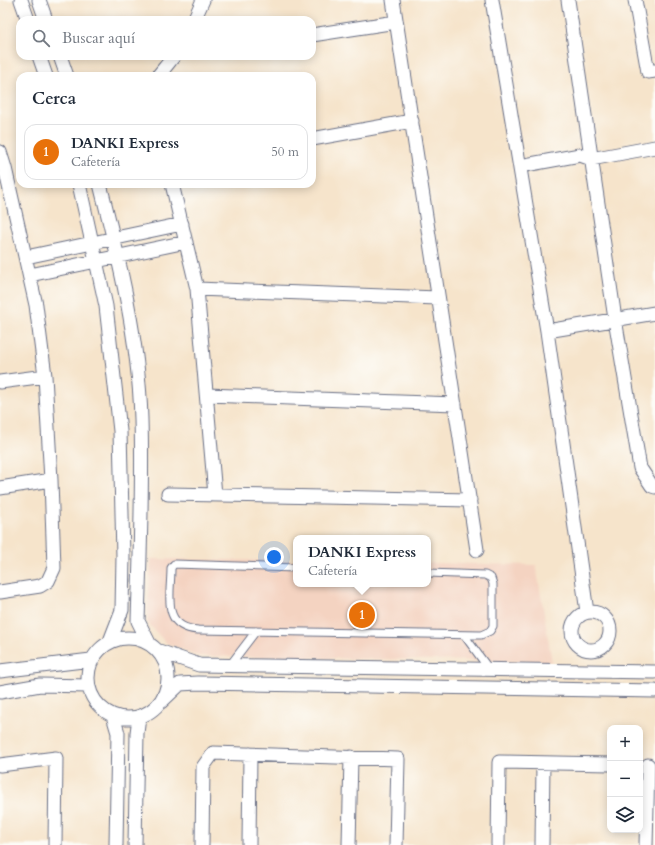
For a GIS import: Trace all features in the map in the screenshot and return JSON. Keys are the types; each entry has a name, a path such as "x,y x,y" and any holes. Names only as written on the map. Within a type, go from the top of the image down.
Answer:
{"street":[{"path":"21,0 27,16"},
{"path":"39,0 45,16"},
{"path":"196,16 203,0"},
{"path":"393,0 477,550"},
{"path":"492,0 547,331 587,612"},
{"path":"568,0 615,319 640,468 652,486 655,487"},
{"path":"635,0 648,72 655,71"},
{"path":"316,34 396,22"},
{"path":"41,60 45,72"},
{"path":"61,60 66,72"},
{"path":"161,72 171,60"},
{"path":"316,138 412,122"},
{"path":"520,166 580,155 591,159 655,147"},
{"path":"0,152 26,257 36,305 45,376 54,568 48,581 40,586 0,592"},
{"path":"80,188 106,306 120,431 123,556 122,610 110,641"},
{"path":"101,188 114,238 133,334 141,417 138,621 149,642 159,651 166,663 169,676 167,690 161,702"},
{"path":"173,188 197,289 208,395 215,495"},
{"path":"26,257 182,224"},
{"path":"30,275 186,242"},
{"path":"197,289 438,298"},
{"path":"547,331 655,313"},
{"path":"0,382 45,376"},
{"path":"208,395 455,404"},
{"path":"0,488 51,480"},
{"path":"168,494 470,500"},
{"path":"149,642 136,637 123,637 110,641 99,649 91,660 87,673 88,686 93,699 102,709 113,716 126,718 139,717 151,711 180,684 198,683 655,691"},
{"path":"159,651 199,665 655,672"},
{"path":"0,671 91,660"},
{"path":"0,692 40,684 88,686"},
{"path":"113,716 118,733 116,845"},
{"path":"135,845 136,732 139,717"},
{"path":"202,845 203,767 212,753 398,759 396,845"},
{"path":"249,845 250,754"},
{"path":"349,845 351,757"},
{"path":"0,765 56,758 55,845"},
{"path":"498,845 499,762 607,764"},
{"path":"542,845 543,763"},
{"path":"646,845 648,765"}],"lane":[{"path":"293,568 172,565 171,612 178,624 190,630 464,635 481,635 490,631 493,626 493,584 491,578 486,575 431,573"},
{"path":"230,665 256,631"},
{"path":"464,635 489,669"}],"shaded area":[{"path":"151,559 293,561 293,587 431,587 431,563 536,565 552,662 199,656 166,643 147,622"}],"place":[{"name":"DANKI Express","path":"362,615"}]}
